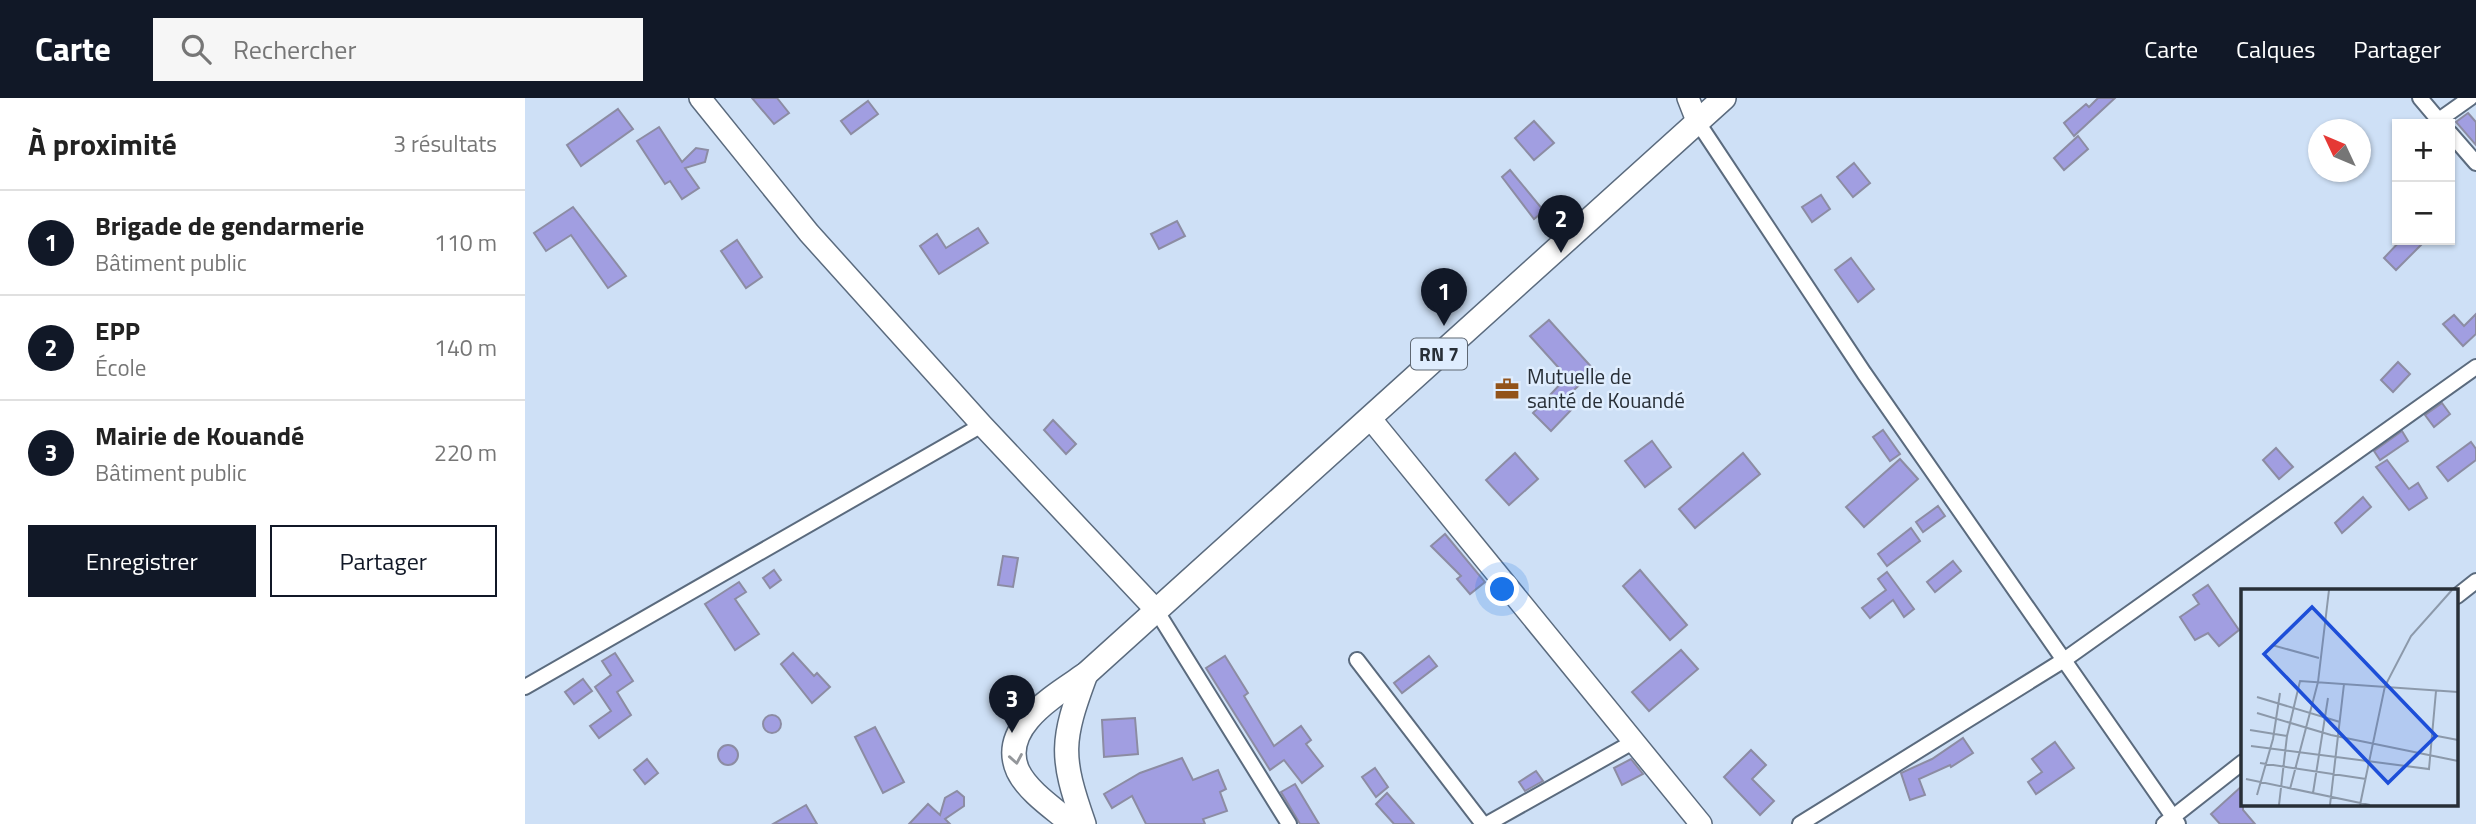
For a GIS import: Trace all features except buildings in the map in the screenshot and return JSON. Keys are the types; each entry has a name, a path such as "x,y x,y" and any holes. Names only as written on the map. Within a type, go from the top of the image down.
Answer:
{"main road":[{"path":"700,98 809,233 982,425 1156,610 1086,674 1045,703 1025,724 1013,750 1019,773 1072,824"},
{"path":"1688,98 1697,121"},
{"name":"RN 7","path":"1156,610 1724,98"},
{"path":"1370,418 1700,824"},
{"path":"1084,824 1072,790 1065,754 1068,723 1086,674"}],"street":[{"path":"2420,98 2438,119"},
{"path":"2444,119 2470,98"},
{"path":"1697,121 1864,373 2064,660 2172,822 2241,764"},
{"path":"2455,139 2476,163"},
{"path":"1800,824 2064,660 2476,367"},
{"path":"525,687 982,425"},
{"path":"2459,594 2476,581"},
{"path":"1156,610 1289,824"},
{"path":"1357,660 1485,824 1633,742"}],"place":[{"name":"EPP","path":"1561,253"},
{"name":"Brigade de gendarmerie","path":"1444,326"},
{"name":"Mutuelle de santé de Kouandé","path":"1507,389"},
{"name":"Mairie de Kouandé","path":"1012,733"}]}
